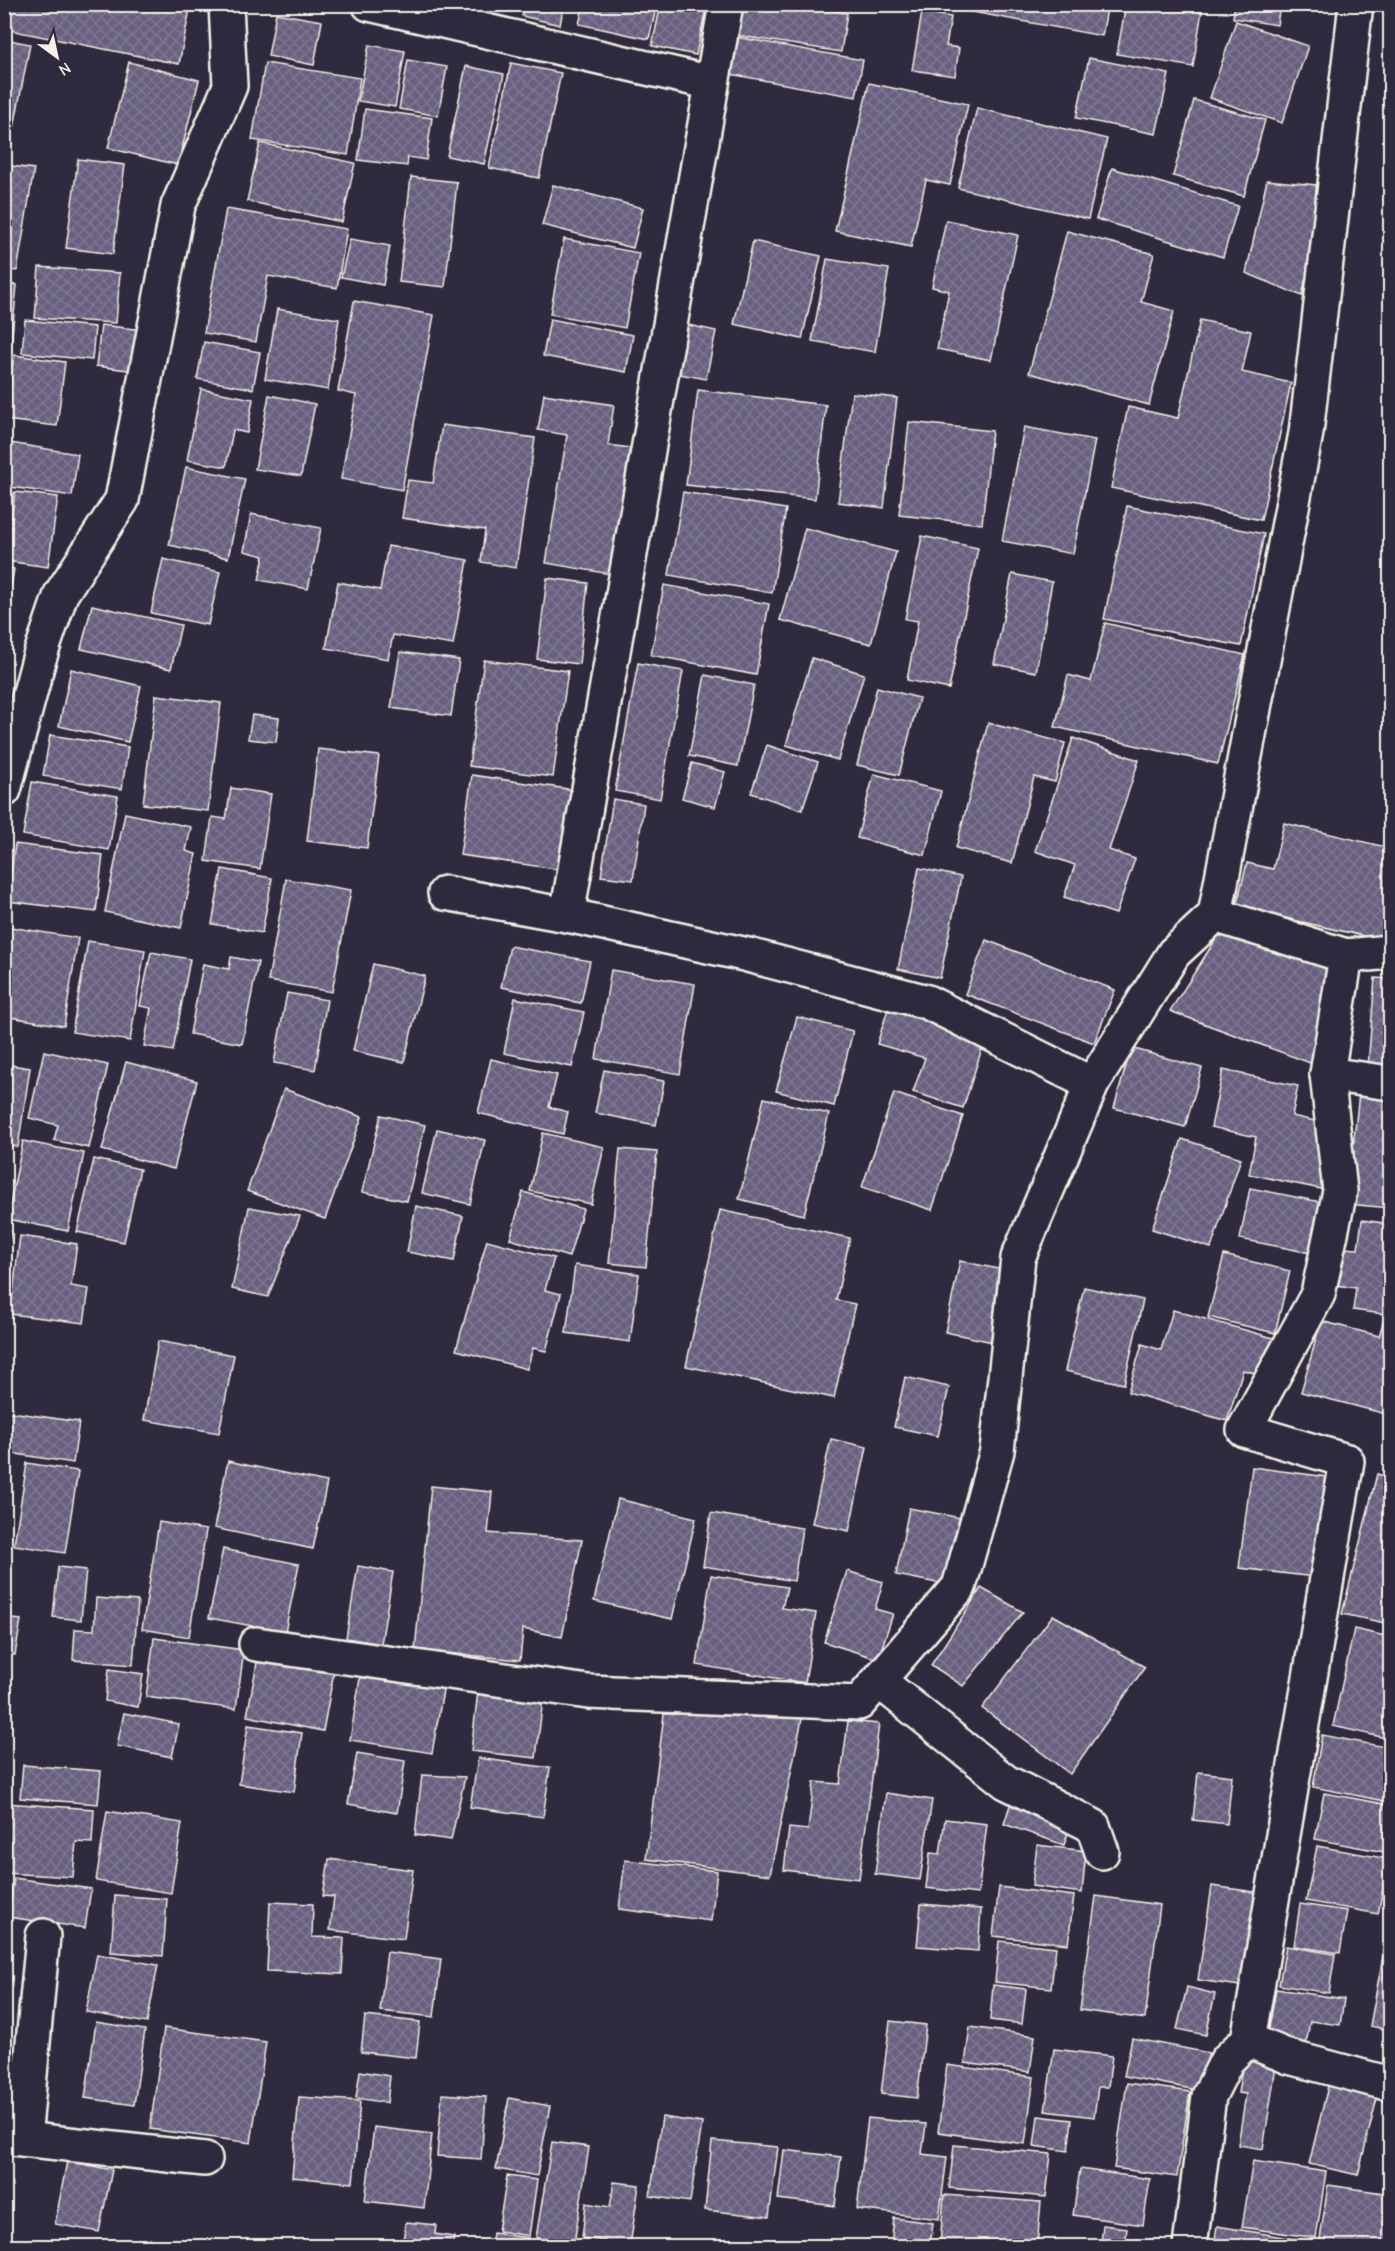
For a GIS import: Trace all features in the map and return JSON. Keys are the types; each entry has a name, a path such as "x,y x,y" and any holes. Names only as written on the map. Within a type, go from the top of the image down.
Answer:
{"street":[{"path":"4,790 39,659 61,594 122,500 178,206 230,86 226,4"},
{"path":"369,4 711,82"},
{"path":"567,915 726,4"},
{"path":"256,1644 588,1692 859,1703 959,1587 998,1451 1018,1258 1092,1084 1173,953 1215,915 1306,434 1356,4"},
{"path":"445,893 567,915 748,955 927,1002 1092,1084"},
{"path":"1215,915 1346,956 1390,952"},
{"path":"1190,2247 1209,2096 1227,2060 1248,2040 1347,1461 1244,1430 1318,1294 1340,1191 1327,1074 1346,956"},
{"path":"1327,1074 1390,1083"},
{"path":"879,1681 1006,1782 1094,1826 1102,1852"},
{"path":"43,1936 14,2138 205,2159"},
{"path":"1248,2040 1289,2057 1390,2084"}],"building":[{"path":"4,4 191,4 179,64 4,29"},
{"path":"524,4 564,4 560,25 522,16"},
{"path":"584,4 657,4 649,39 579,24"},
{"path":"661,4 707,4 696,55 652,46"},
{"path":"727,4 793,4 847,13 841,52 722,33"},
{"path":"930,4 1108,4 1102,36"},
{"path":"1126,4 1203,4 1193,67 1117,54"},
{"path":"1235,4 1280,4 1277,25 1233,18"},
{"path":"922,12 951,17 946,46 959,48 955,76 912,70"},
{"path":"276,13 322,21 314,65 268,56"},
{"path":"1236,21 1308,46 1282,123 1210,98"},
{"path":"736,37 863,60 856,97 729,74"},
{"path":"4,39 30,44 14,127 4,125"},
{"path":"369,45 405,51 395,107 358,101"},
{"path":"1390,54 1390,94 1385,93"},
{"path":"1089,58 1169,74 1156,134 1076,118"},
{"path":"408,60 447,67 438,116 399,109"},
{"path":"129,62 199,80 178,165 108,148"},
{"path":"265,63 360,78 348,155 252,140"},
{"path":"511,63 561,73 539,178 489,168"},
{"path":"466,66 504,74 484,164 447,156"},
{"path":"869,83 968,104 950,185 926,180 911,247 835,231"},
{"path":"1194,100 1265,120 1244,196 1173,176"},
{"path":"977,108 1107,139 1088,219 958,188"},
{"path":"365,109 432,118 426,160 408,157 407,166 358,160"},
{"path":"260,143 355,163 342,222 247,201"},
{"path":"78,159 125,165 113,254 66,248"},
{"path":"4,165 34,169 17,271 4,269"},
{"path":"1112,168 1238,206 1223,257 1096,219"},
{"path":"411,177 457,182 445,287 399,282"},
{"path":"1267,180 1326,186 1302,296 1246,273"},
{"path":"553,185 643,208 633,248 542,225"},
{"path":"226,209 347,229 337,288 268,276 256,342 204,333"},
{"path":"946,220 1018,235 991,360 937,349 949,291 932,287"},
{"path":"1067,231 1154,254 1141,302 1174,311 1149,405 1029,373"},
{"path":"350,239 390,246 383,285 341,277"},
{"path":"564,239 639,253 625,328 550,314"},
{"path":"753,241 821,256 802,339 734,324"},
{"path":"827,259 889,269 875,352 812,341"},
{"path":"39,267 120,273 116,323 35,318"},
{"path":"4,284 17,285 7,385 4,385"},
{"path":"354,301 434,315 402,490 341,479 356,395 338,391"},
{"path":"277,309 339,319 328,390 265,379"},
{"path":"550,319 633,335 626,372 543,356"},
{"path":"25,320 95,327 92,360 22,353"},
{"path":"1200,320 1251,331 1242,372 1291,383 1261,520 1111,488 1128,407 1178,418"},
{"path":"679,323 716,331 706,379 668,372"},
{"path":"101,325 142,330 136,371 96,366"},
{"path":"204,342 260,352 253,389 197,379"},
{"path":"14,355 65,362 57,426 5,420"},
{"path":"201,389 253,399 247,433 233,430 226,467 187,460"},
{"path":"698,390 826,405 815,499 686,485"},
{"path":"852,393 897,398 884,508 838,502"},
{"path":"544,394 614,405 608,445 630,448 610,574 546,563 567,435 538,430"},
{"path":"269,395 315,404 301,476 255,469"},
{"path":"909,422 992,431 982,524 899,515"},
{"path":"442,425 535,438 516,568 481,562 485,530 402,518 408,480 433,483"},
{"path":"1024,427 1095,440 1073,554 1002,541"},
{"path":"4,442 78,454 72,496 4,486"},
{"path":"186,467 245,479 228,558 169,545"},
{"path":"4,492 13,493 4,548"},
{"path":"15,492 58,497 48,567 6,561"},
{"path":"683,492 786,509 772,593 669,575"},
{"path":"1127,506 1264,534 1241,646 1104,619"},
{"path":"251,514 321,528 308,589 259,580 264,556 244,551"},
{"path":"805,528 896,552 871,644 780,620"},
{"path":"922,536 978,548 949,689 907,680 918,621 905,619"},
{"path":"388,546 468,560 453,645 393,635 388,659 326,648 338,582 380,590"},
{"path":"163,559 220,572 208,625 151,613"},
{"path":"4,567 14,569 4,625"},
{"path":"1012,574 1052,582 1036,672 994,664"},
{"path":"547,578 588,583 579,664 537,659"},
{"path":"664,585 769,604 756,675 651,655"},
{"path":"92,605 181,625 171,669 81,649"},
{"path":"1105,623 1245,655 1218,764 1055,727 1068,675 1091,681"},
{"path":"400,652 459,660 451,716 391,708"},
{"path":"812,658 864,674 838,760 786,745"},
{"path":"484,660 568,671 553,777 469,766"},
{"path":"638,663 683,671 660,799 615,791"},
{"path":"71,669 141,686 128,742 59,726"},
{"path":"705,675 754,685 738,766 689,756"},
{"path":"877,687 919,698 899,775 857,765"},
{"path":"156,695 221,703 208,811 143,804"},
{"path":"252,715 279,718 276,742 248,739"},
{"path":"988,723 1065,743 1055,782 1034,777 1012,863 956,848"},
{"path":"50,735 128,747 122,789 43,776"},
{"path":"1073,738 1139,760 1109,850 1135,859 1116,914 1064,897 1075,865 1035,851"},
{"path":"767,745 818,762 802,810 751,793"},
{"path":"318,749 379,756 367,848 307,841"},
{"path":"692,763 725,772 715,807 682,798"},
{"path":"874,774 941,791 925,855 857,838"},
{"path":"472,775 574,790 562,870 460,855"},
{"path":"32,782 118,796 109,850 23,835"},
{"path":"231,788 271,794 260,869 206,861 212,817 226,819"},
{"path":"613,799 644,804 633,880 601,876"},
{"path":"125,813 191,827 186,851 196,854 181,928 105,912"},
{"path":"1284,823 1390,848 1388,893 1390,893 1390,942 1236,907 1247,863 1273,869"},
{"path":"15,844 103,855 96,912 7,901"},
{"path":"919,868 961,877 940,978 898,969"},
{"path":"222,869 272,878 262,933 212,924"},
{"path":"286,879 351,890 332,992 268,981"},
{"path":"4,926 78,938 64,1026 4,1016"},
{"path":"1221,931 1331,968 1313,1064 1170,1011"},
{"path":"986,940 1115,990 1094,1043 965,994"},
{"path":"88,941 145,950 130,1041 72,1032"},
{"path":"510,946 590,961 581,1003 501,987"},
{"path":"151,952 190,959 173,1051 144,1046 151,1008 140,1006"},
{"path":"231,957 258,962 242,1044 190,1034 203,964 229,969"},
{"path":"373,964 425,976 404,1062 353,1051"},
{"path":"611,970 695,984 680,1074 596,1059"},
{"path":"1375,978 1390,979 1390,1067 1368,1066"},
{"path":"287,993 327,1000 315,1070 274,1063"},
{"path":"515,998 584,1012 572,1067 504,1053"},
{"path":"888,1009 985,1039 963,1108 913,1092 925,1058 877,1044"},
{"path":"797,1017 853,1031 834,1106 776,1091"},
{"path":"1131,1048 1202,1068 1185,1127 1114,1108"},
{"path":"44,1051 108,1065 89,1148 54,1140 58,1125 29,1118"},
{"path":"491,1059 557,1075 549,1107 568,1112 563,1134 478,1113"},
{"path":"126,1062 197,1081 174,1169 102,1150"},
{"path":"4,1064 30,1068 18,1147 4,1145"},
{"path":"604,1070 664,1081 656,1125 595,1113"},
{"path":"1223,1070 1298,1086 1292,1116 1324,1123 1318,1150 1334,1153 1326,1190 1249,1174 1256,1137 1211,1127"},
{"path":"284,1089 362,1117 325,1219 247,1191"},
{"path":"894,1093 963,1116 932,1210 862,1187"},
{"path":"1359,1093 1390,1096 1390,1208 1347,1204"},
{"path":"764,1098 829,1114 804,1215 739,1199"},
{"path":"381,1115 425,1125 407,1201 362,1192"},
{"path":"437,1129 485,1140 470,1204 422,1193"},
{"path":"543,1133 604,1147 591,1204 530,1191"},
{"path":"1182,1139 1241,1158 1211,1248 1152,1229"},
{"path":"23,1141 84,1153 68,1231 7,1219"},
{"path":"620,1149 657,1152 646,1267 609,1263"},
{"path":"94,1159 140,1169 124,1242 77,1232"},
{"path":"1250,1188 1331,1204 1321,1255 1240,1239"},
{"path":"523,1192 583,1209 569,1257 510,1239"},
{"path":"416,1206 463,1216 454,1261 407,1252"},
{"path":"249,1207 300,1216 268,1297 232,1289"},
{"path":"720,1210 850,1238 836,1300 855,1304 834,1398 686,1366"},
{"path":"1362,1220 1390,1224 1390,1315 1353,1310 1356,1288 1336,1285 1341,1248 1358,1249"},
{"path":"4,1230 11,1232 4,1263"},
{"path":"20,1236 77,1244 71,1286 89,1289 84,1323 10,1314"},
{"path":"487,1240 554,1258 545,1290 561,1294 546,1351 533,1348 527,1369 456,1350"},
{"path":"1224,1255 1290,1271 1275,1333 1208,1317"},
{"path":"960,1261 1013,1272 998,1343 945,1332"},
{"path":"575,1265 639,1274 630,1342 566,1333"},
{"path":"1084,1287 1143,1300 1124,1384 1065,1371"},
{"path":"1173,1310 1277,1339 1266,1376 1243,1370 1227,1421 1128,1392 1142,1344 1161,1350"},
{"path":"1384,1319 1390,1320 1390,1415 1301,1392 1321,1321 1379,1336"},
{"path":"158,1341 234,1355 219,1433 144,1420"},
{"path":"905,1377 949,1387 938,1436 894,1427"},
{"path":"4,1411 79,1422 73,1463 4,1452"},
{"path":"831,1439 867,1447 849,1531 812,1523"},
{"path":"228,1461 327,1482 313,1549 214,1528"},
{"path":"27,1463 78,1471 65,1553 14,1545"},
{"path":"1252,1467 1327,1477 1314,1577 1239,1568"},
{"path":"1377,1474 1390,1477 1390,1624 1342,1614"},
{"path":"431,1486 492,1492 488,1533 582,1540 562,1637 523,1629 520,1660 415,1650"},
{"path":"618,1499 696,1518 672,1619 594,1601"},
{"path":"909,1508 966,1519 953,1586 896,1575"},
{"path":"711,1513 802,1528 794,1581 703,1566"},
{"path":"159,1522 206,1530 189,1637 142,1629"},
{"path":"223,1549 299,1564 285,1632 209,1618"},
{"path":"358,1566 393,1572 381,1644 346,1638"},
{"path":"58,1567 86,1570 81,1620 53,1617"},
{"path":"847,1571 883,1582 875,1609 893,1614 878,1659 824,1642"},
{"path":"711,1575 787,1587 782,1608 816,1613 805,1683 697,1665"},
{"path":"981,1588 1023,1612 963,1686 931,1665"},
{"path":"96,1598 138,1601 133,1665 73,1660 75,1629 94,1630"},
{"path":"1053,1615 1145,1667 1070,1774 982,1708"},
{"path":"4,1618 21,1620 15,1655 4,1654"},
{"path":"1354,1629 1390,1637 1390,1739 1333,1726"},
{"path":"154,1638 244,1650 236,1709 146,1697"},
{"path":"259,1652 335,1666 323,1731 247,1716"},
{"path":"362,1666 445,1679 432,1753 350,1740"},
{"path":"109,1669 143,1674 138,1707 105,1701"},
{"path":"478,1691 543,1698 536,1758 471,1751"},
{"path":"124,1713 179,1724 172,1757 117,1746"},
{"path":"664,1714 803,1714 770,1875 646,1859"},
{"path":"848,1721 879,1724 859,1879 784,1870 789,1828 808,1830 814,1782 840,1784"},
{"path":"248,1725 302,1733 294,1792 239,1784"},
{"path":"1322,1735 1390,1748 1390,1802 1313,1787"},
{"path":"357,1753 405,1761 397,1813 348,1804"},
{"path":"478,1758 550,1768 543,1817 470,1807"},
{"path":"23,1765 101,1771 98,1804 20,1798"},
{"path":"1198,1772 1232,1776 1227,1824 1193,1820"},
{"path":"422,1775 465,1777 451,1840 415,1835"},
{"path":"886,1793 932,1800 920,1880 875,1874"},
{"path":"1324,1793 1390,1805 1390,1853 1315,1839"},
{"path":"1011,1802 1072,1822 1064,1845 1004,1824"},
{"path":"4,1803 94,1809 92,1843 76,1842 73,1877 4,1873"},
{"path":"107,1811 182,1823 171,1893 96,1881"},
{"path":"945,1819 987,1824 978,1894 926,1888 930,1853 940,1854"},
{"path":"1037,1845 1086,1851 1082,1893 1032,1886"},
{"path":"1317,1846 1389,1859 1378,1914 1306,1901"},
{"path":"329,1859 413,1870 404,1939 330,1930 334,1897 323,1896"},
{"path":"625,1860 717,1871 711,1921 619,1909"},
{"path":"14,1878 91,1889 85,1928 8,1917"},
{"path":"1212,1886 1261,1893 1247,1987 1198,1980"},
{"path":"999,1887 1074,1896 1068,1944 993,1936"},
{"path":"115,1895 167,1899 163,1956 111,1952"},
{"path":"1096,1896 1160,1905 1145,2019 1080,2010"},
{"path":"270,1902 313,1904 312,1937 344,1938 342,1974 267,1971"},
{"path":"921,1904 981,1909 978,1951 917,1946"},
{"path":"1300,1904 1347,1911 1340,1953 1294,1946"},
{"path":"999,1941 1056,1947 1051,1988 995,1982"},
{"path":"1385,1945 1390,1946 1390,2030 1370,2026"},
{"path":"1286,1946 1335,1954 1329,1993 1279,1985"},
{"path":"387,1952 441,1959 434,2017 380,2011"},
{"path":"97,1954 158,1965 147,2023 86,2012"},
{"path":"993,1985 1026,1989 1022,2024 990,2020"},
{"path":"1187,1987 1215,1994 1206,2035 1177,2029"},
{"path":"1276,1989 1344,1999 1340,2025 1310,2021 1305,2051 1266,2045"},
{"path":"365,2016 420,2022 416,2058 361,2052"},
{"path":"890,2021 926,2025 917,2098 881,2094"},
{"path":"96,2022 145,2030 134,2105 85,2098"},
{"path":"970,2027 1035,2036 1030,2072 965,2063"},
{"path":"164,2028 266,2042 251,2143 150,2129"},
{"path":"1132,2038 1209,2053 1202,2091 1124,2076"},
{"path":"1054,2049 1112,2056 1108,2087 1098,2087 1094,2117 1045,2111"},
{"path":"1244,2056 1277,2060 1263,2149 1238,2145 1246,2094 1238,2093"},
{"path":"947,2065 1034,2077 1025,2144 938,2132"},
{"path":"360,2071 390,2076 387,2103 356,2098"},
{"path":"1330,2078 1379,2090 1358,2175 1309,2164"},
{"path":"1127,2083 1190,2092 1177,2177 1114,2168"},
{"path":"442,2094 486,2097 481,2159 437,2156"},
{"path":"299,2097 360,2101 353,2183 292,2177"},
{"path":"509,2098 550,2106 537,2176 496,2169"},
{"path":"1038,2116 1072,2120 1068,2151 1034,2146"},
{"path":"662,2117 702,2123 690,2202 650,2196"},
{"path":"868,2118 926,2124 922,2154 947,2157 939,2219 857,2209"},
{"path":"374,2127 432,2134 424,2208 365,2201"},
{"path":"712,2141 778,2147 769,2217 705,2210"},
{"path":"552,2142 589,2147 574,2244 536,2238"},
{"path":"954,2145 1051,2154 1046,2197 949,2188"},
{"path":"784,2150 841,2157 835,2206 778,2199"},
{"path":"67,2161 112,2170 99,2232 55,2224"},
{"path":"1253,2161 1326,2172 1316,2238 1242,2227"},
{"path":"1080,2169 1150,2179 1143,2225 1073,2215"},
{"path":"507,2176 537,2180 529,2236 498,2231"},
{"path":"614,2182 639,2185 630,2246 604,2246 605,2241 582,2238 586,2203 610,2207"},
{"path":"1328,2185 1390,2194 1390,2246 1319,2246"},
{"path":"944,2195 1041,2202 1037,2246 940,2245"},
{"path":"894,2218 933,2223 930,2246 891,2246"},
{"path":"406,2222 436,2225 435,2234 454,2237 452,2246 402,2246"},
{"path":"1103,2225 1127,2228 1125,2246 1088,2246 1089,2243 1101,2244"},
{"path":"1217,2226 1301,2240 1300,2246 1214,2246"},
{"path":"493,2233 528,2238 527,2246 491,2246"}]}
